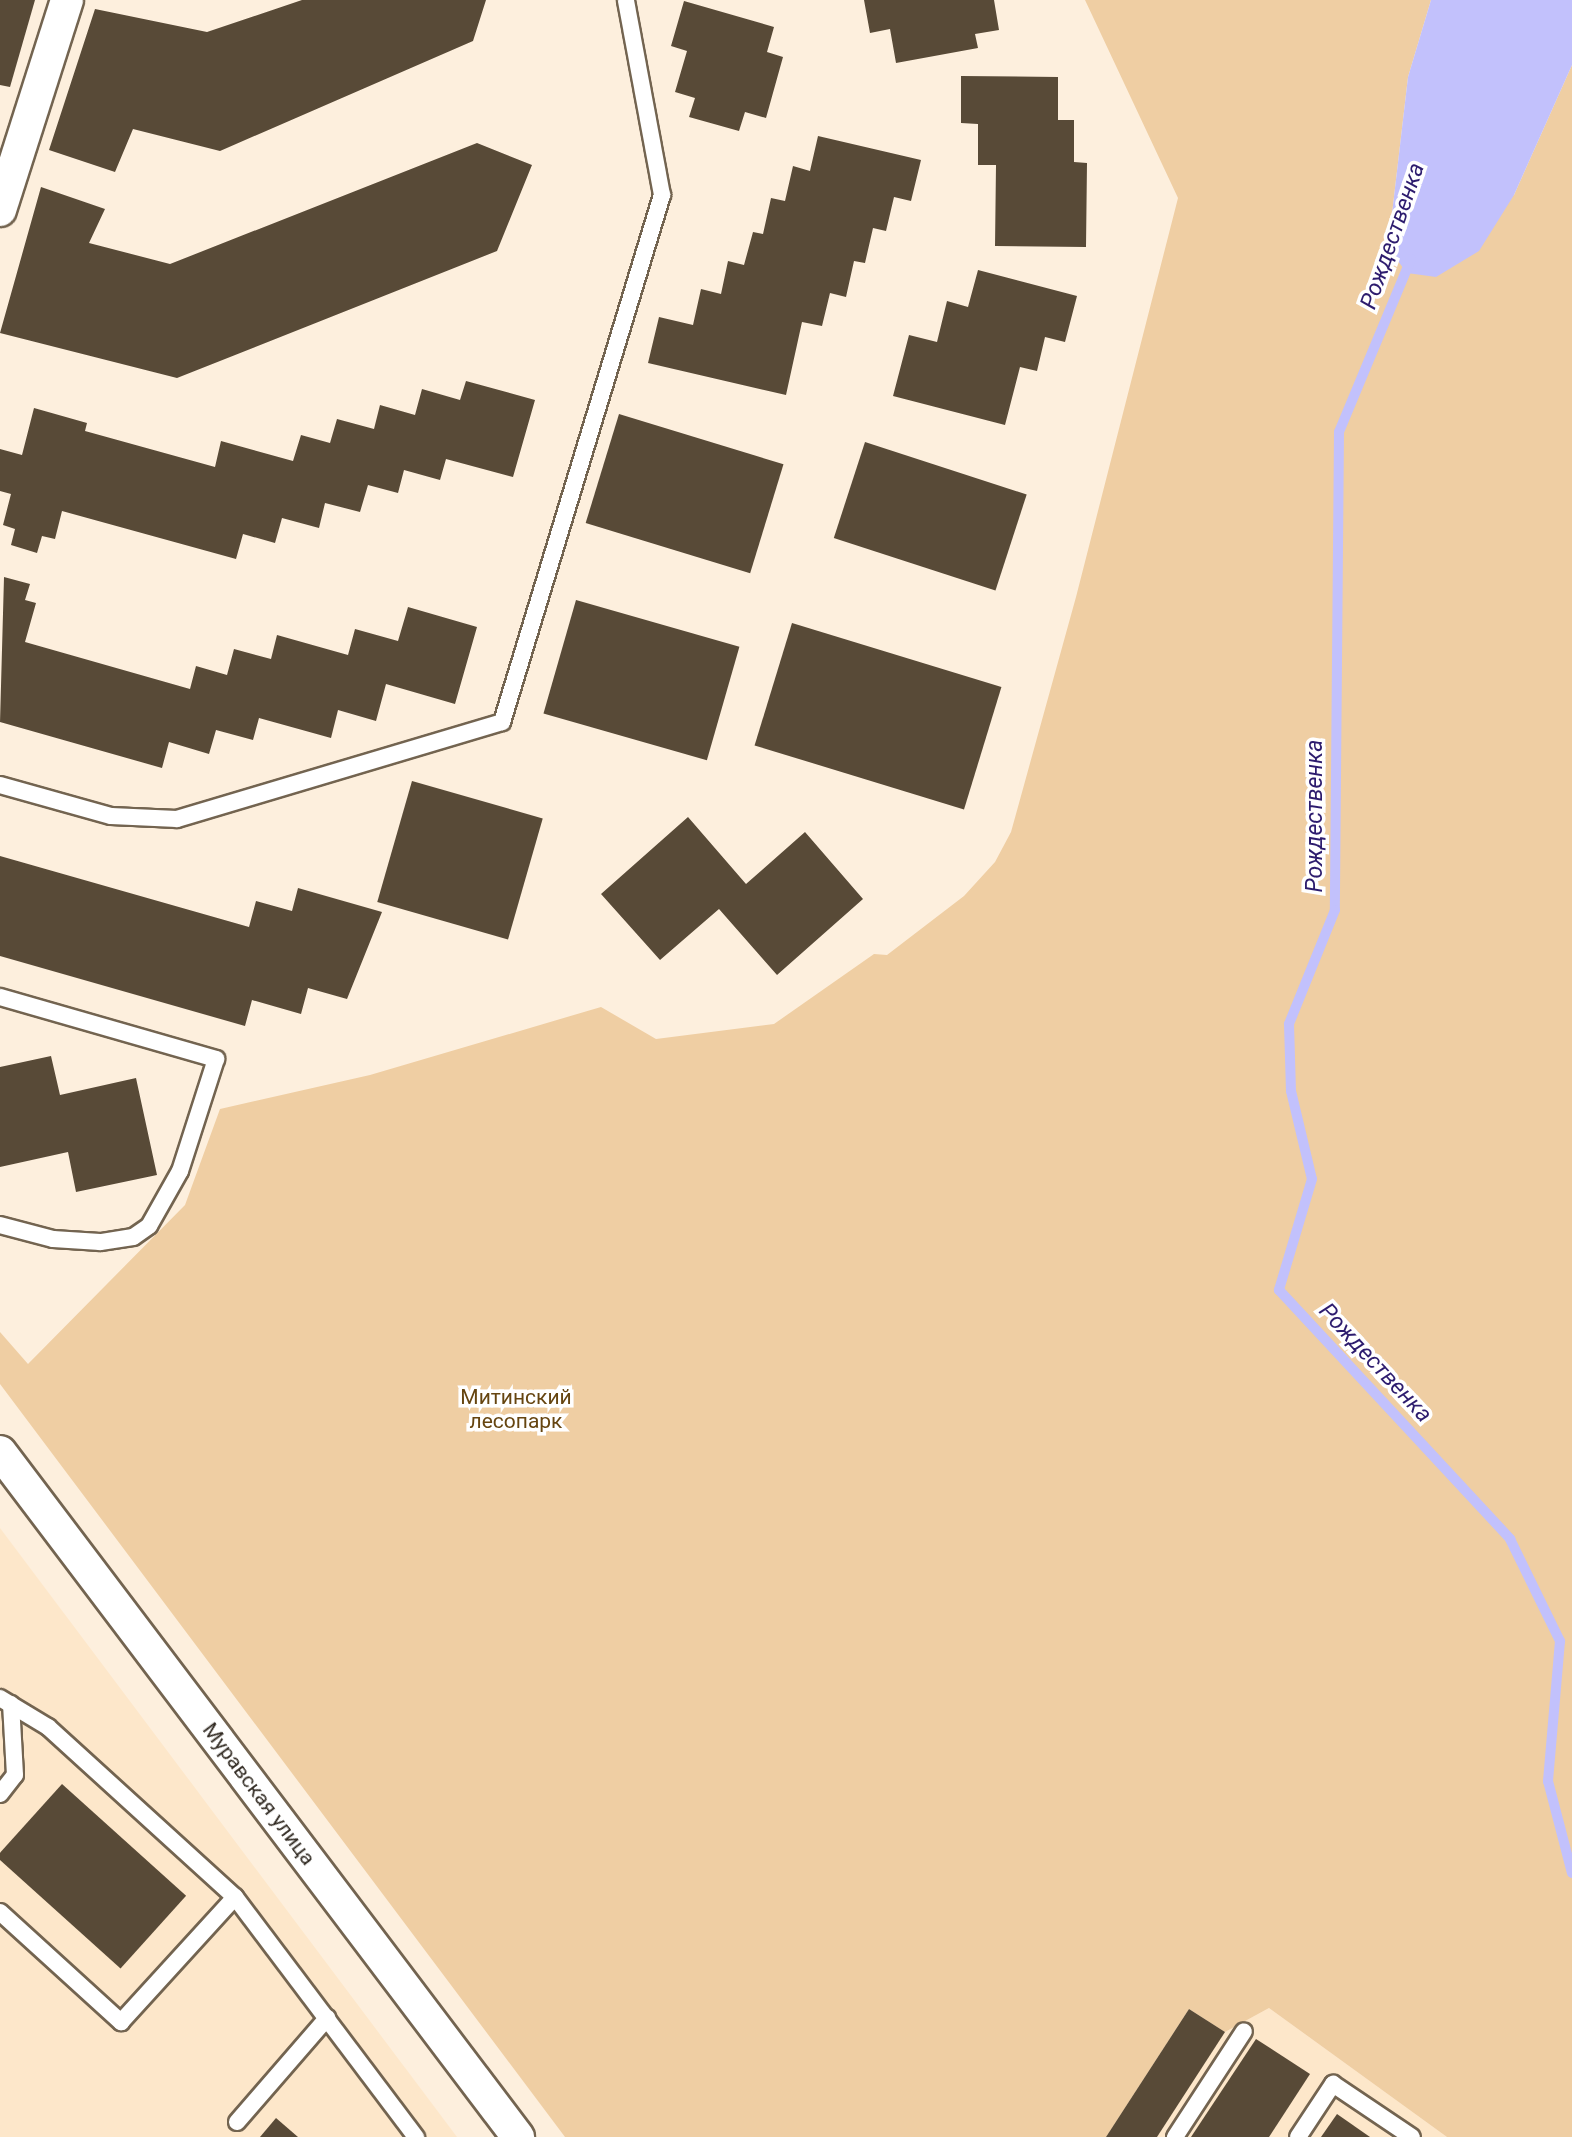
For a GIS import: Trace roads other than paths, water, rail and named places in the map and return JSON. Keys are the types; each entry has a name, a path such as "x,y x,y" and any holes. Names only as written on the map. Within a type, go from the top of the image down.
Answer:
{"street":[{"path":"0,210 8,148 67,0"},
{"name":"Муравская улица","path":"0,1451 518,2137"}],"lane":[{"path":"0,785 111,816 177,819 502,722 662,195 626,0"},
{"path":"0,997 216,1059 180,1171 149,1226 133,1237 100,1242 3,1229"},
{"path":"0,1794 15,1775 5,1701"},
{"path":"5,1701 48,1727 235,1897 416,2137"},
{"path":"0,1912 121,2022 235,1897"},
{"path":"237,2122 327,2018"},
{"path":"1175,2137 1244,2031"},
{"path":"1298,2137 1333,2084 1412,2137"}],"water":[{"path":"1431,0 1572,0 1572,65 1514,195 1479,251 1436,277 1407,273 1388,248 1408,77"}],"waterway":[{"name":"Рождественка","path":"1411,259 1339,432 1335,910 1289,1024 1291,1091 1312,1179 1279,1290 1510,1539 1560,1641 1548,1781 1572,1873"}],"park label":[{"name":"Митинский лесопарк","path":"516,1409"}]}
